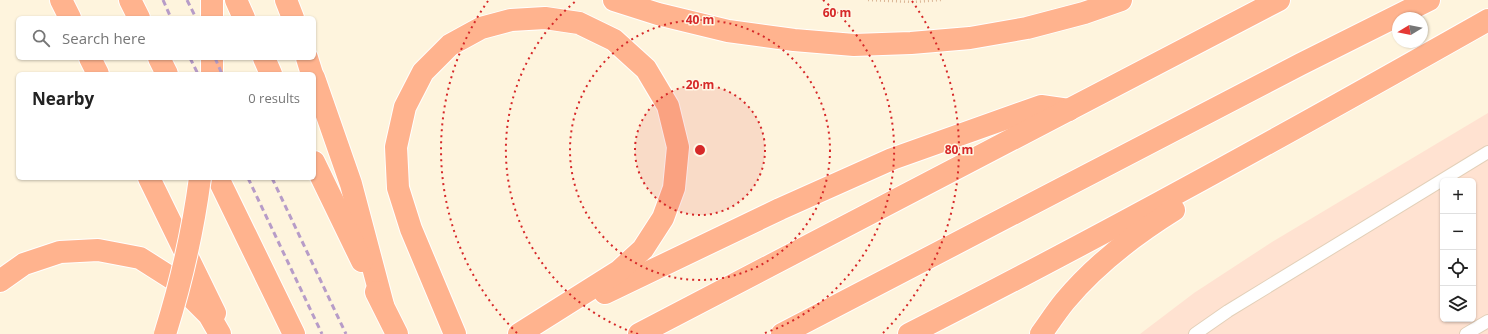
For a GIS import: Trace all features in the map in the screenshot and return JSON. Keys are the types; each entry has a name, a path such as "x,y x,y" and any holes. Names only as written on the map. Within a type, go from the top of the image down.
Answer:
{"highway":[{"path":"61,0 69,16"},
{"path":"130,0 138,16"},
{"path":"212,0 212,16"},
{"path":"236,0 243,16"},
{"path":"286,0 292,16"},
{"path":"614,0 658,14 728,31 794,40 854,44 911,43 970,38 1027,28 1084,13 1121,0"},
{"path":"639,334 1279,0"},
{"path":"782,334 1294,68 1429,0"},
{"path":"455,334 411,229 398,188 396,147 405,107 423,72 450,45 481,28 511,20 545,18 579,23 614,40 646,69 668,106 678,147 674,188 662,218 643,249 619,272 520,334"},
{"path":"909,334 1032,272 1148,210 1488,20"},
{"path":"91,60 97,72"},
{"path":"160,60 166,72"},
{"path":"212,60 212,72"},
{"path":"265,60 270,72"},
{"path":"308,60 311,72"},
{"path":"316,84 351,184 383,305"},
{"path":"520,334 780,209 892,159 1041,106 1068,110"},
{"path":"1041,334 1070,296 1094,271 1131,240 1155,222 1331,109"},
{"path":"316,166 397,334"},
{"path":"150,180 225,334"},
{"path":"165,334 178,294 190,239 200,180"},
{"path":"219,180 294,334"},
{"path":"0,281 24,264 60,252 98,250 140,258 173,279 209,315 220,334"}],"lane":[{"path":"1195,334 1228,311 1488,152"},
{"path":"1466,334 1488,321"}],"path":[{"path":"868,0 913,2 941,0"}],"shaded area":[{"path":"1488,113 1488,334 1140,334 1194,293 1272,242"}],"railway":[{"path":"163,0 170,16"},
{"path":"187,0 195,16"},
{"path":"191,60 197,72"},
{"path":"216,60 221,72"},
{"path":"249,180 322,334"},
{"path":"273,180 346,334"}]}
